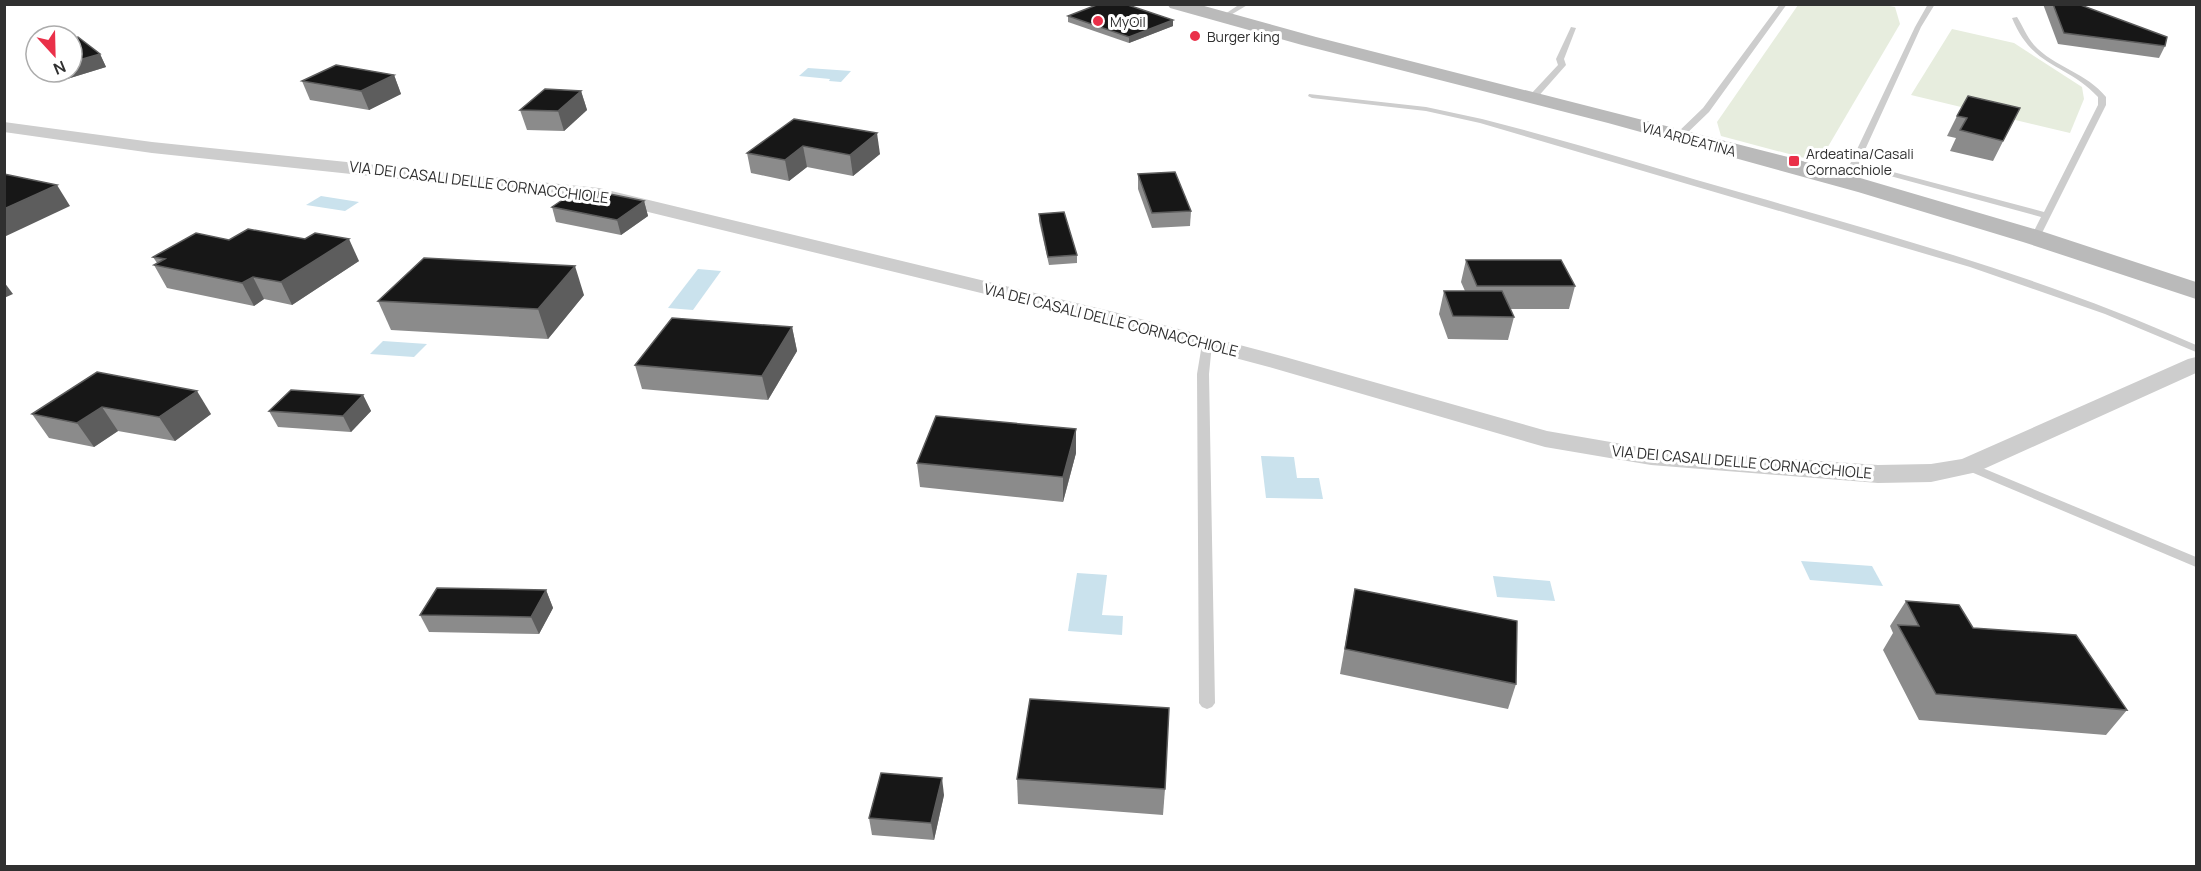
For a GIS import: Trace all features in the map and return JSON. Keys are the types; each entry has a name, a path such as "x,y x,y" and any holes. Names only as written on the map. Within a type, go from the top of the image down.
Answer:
{"main road":[{"name":"VIA ARDEATINA","path":"1176,4 1222,18 1679,136 1850,172 1957,211 2196,291"}],"street":[{"name":"VIA DEI CASALI DELLE CORNACCHIOLE","path":"4,127 175,149 599,194 1207,344 1506,429 1584,447 1681,460 1878,474 1931,473 1968,466 2196,364"}],"lane":[{"path":"1222,18 1246,4"},
{"path":"1679,136 1706,110 1784,4"},
{"path":"1932,4 1918,27 1850,172 2047,216"},
{"path":"2014,18 2022,37 2031,48 2091,86 2102,97 2102,105 2036,237"},
{"path":"1533,97 1562,65 1560,59 1573,28"},
{"path":"1312,96 1426,110 1482,121 1560,143 1955,258 2074,297 2196,349"},
{"path":"1207,344 1203,374 1207,703"},
{"path":"1968,466 2196,562"}],"green space":[{"path":"1879,4 1895,7 1900,24 1819,162 1721,136 1717,122 1798,5"},
{"path":"1952,29 2014,43 2082,87 2084,99 2070,133 1911,95"}],"water":[{"path":"808,68 851,71 841,82 799,76"},
{"path":"321,196 359,202 345,211 306,205"},
{"path":"698,269 721,271 693,310 668,308"},
{"path":"383,341 427,344 414,357 370,354"},
{"path":"1261,456 1294,457 1297,478 1319,478 1323,499 1266,498"},
{"path":"1801,561 1872,566 1883,586 1810,580"},
{"path":"1077,573 1107,575 1102,615 1123,616 1122,635 1068,631"},
{"path":"1493,576 1550,581 1555,601 1497,597"}],"building":[{"path":"1099,4 1125,4 1173,20 1129,37 1068,16"},
{"path":"2053,4 2078,4 2167,37 2165,46 2064,33"},
{"path":"84,42 100,54 84,59"},
{"path":"336,65 394,75 361,91 302,81"},
{"path":"545,89 581,91 558,111 520,110"},
{"path":"1968,96 2020,108 2003,141 1960,130 1967,118 1957,116"},
{"path":"794,119 877,133 850,155 803,146 785,160 747,153"},
{"path":"1175,172 1191,211 1152,213 1138,174"},
{"path":"4,174 57,185 4,209"},
{"path":"580,188 644,201 617,220 552,207"},
{"path":"1064,212 1077,255 1048,257 1039,214"},
{"path":"248,229 305,239 315,233 349,239 281,282 253,277 242,283 154,265 165,259 153,257 196,233 229,240"},
{"path":"424,258 575,266 538,309 378,301"},
{"path":"1466,260 1561,260 1575,286 1477,286"},
{"path":"1444,291 1502,291 1514,317 1453,316"},
{"path":"672,318 792,327 762,376 635,365"},
{"path":"97,372 197,391 159,417 102,407 77,423 32,414"},
{"path":"291,390 363,395 343,416 269,411"},
{"path":"936,416 1076,429 1063,477 917,463"},
{"path":"437,588 546,590 531,617 420,615"},
{"path":"1355,589 1517,621 1516,684 1345,649"},
{"path":"1906,601 1959,605 1973,628 2076,635 2127,710 1936,694 1898,625 1919,626"},
{"path":"1030,699 1169,708 1165,789 1017,779"},
{"path":"881,773 942,778 931,823 869,818"}],"place":[{"name":"MyOil","path":"1098,21"},
{"name":"Burger king","path":"1195,36"},
{"name":"Ardeatina/Casali Cornacchiole","path":"1794,161"}]}
